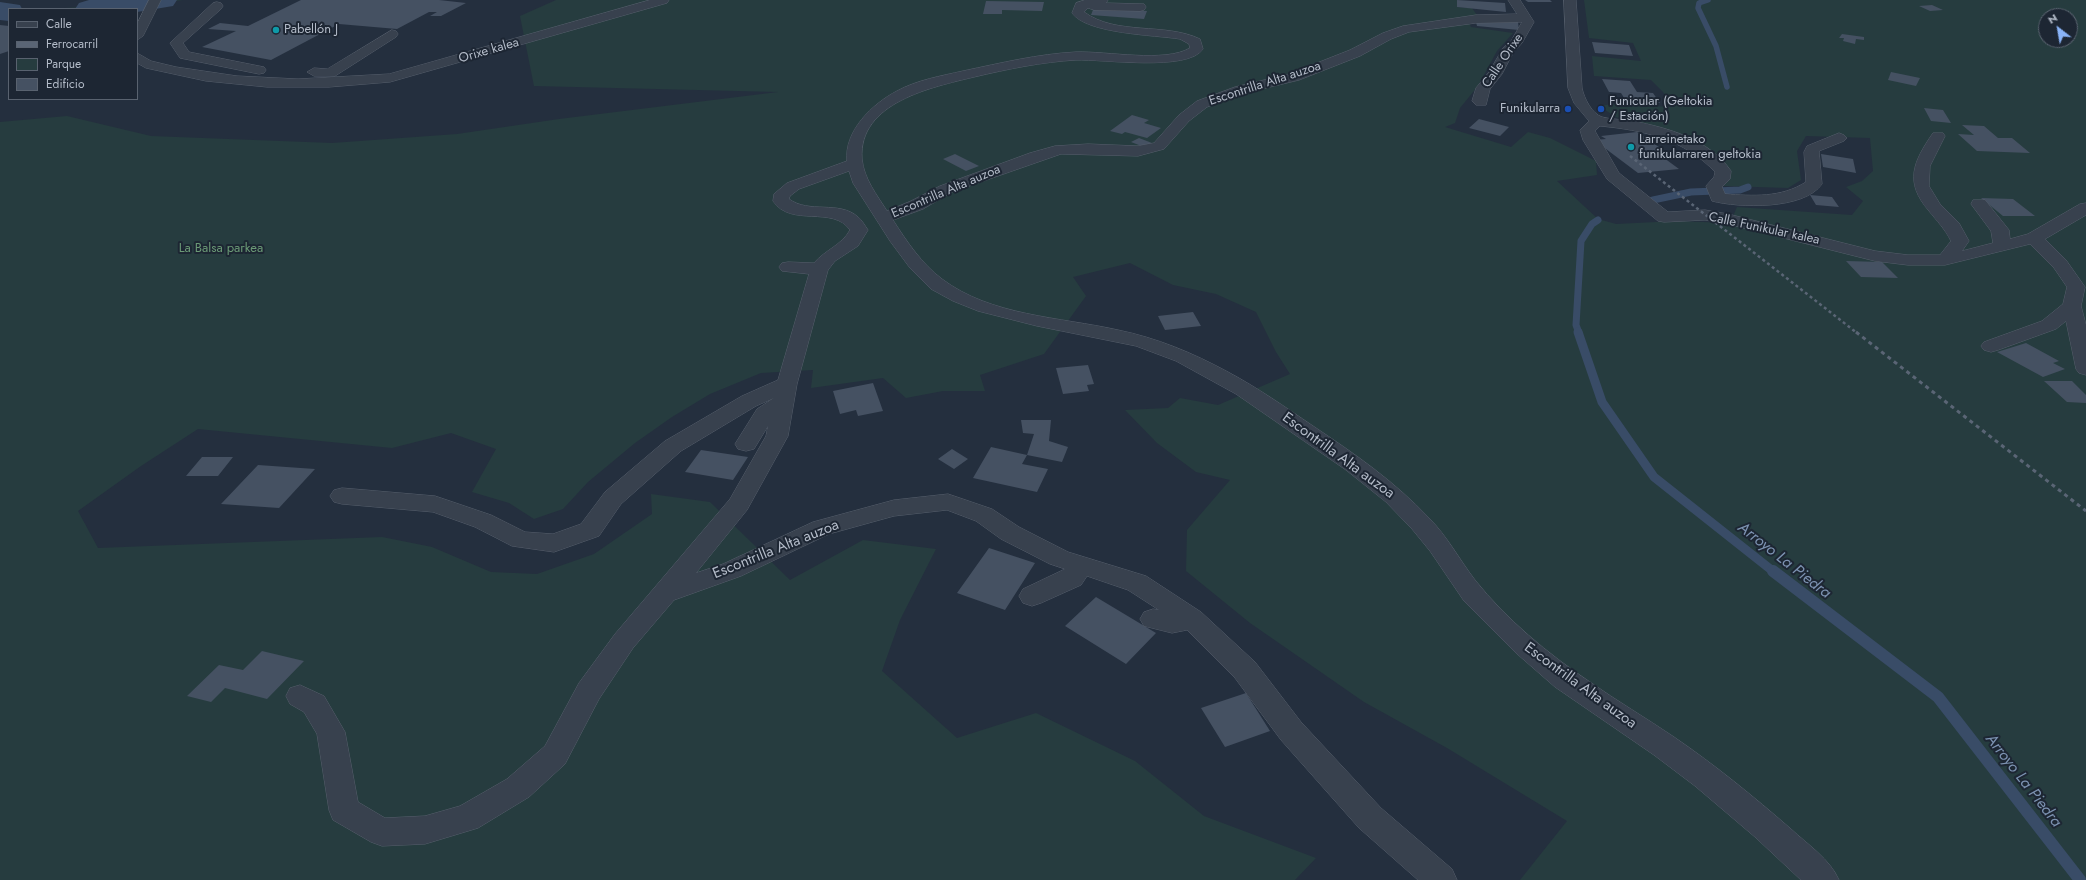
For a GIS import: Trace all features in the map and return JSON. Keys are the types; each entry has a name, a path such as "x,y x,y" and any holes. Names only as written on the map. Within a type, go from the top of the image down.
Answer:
{"street":[{"name":"Orixe kalea","path":"309,80 348,83 390,78 663,0"},
{"path":"1087,3 1102,0"},
{"name":"Calle Orixe","path":"1481,102 1479,101 1483,88 1495,74 1508,51 1516,43 1528,22 1514,0"},
{"path":"1570,0 1574,50 1572,82 1580,103 1597,121 1646,128 1691,145 1723,171 1722,179 1716,192 1746,200 1779,199 1808,189 1814,184 1815,172 1811,154 1812,150 1839,138"},
{"path":"138,34 154,3"},
{"path":"1087,3 1094,6 1140,7"},
{"name":"Escontrilla Alta auzoa","path":"1087,3 1080,6 1078,13 1087,20 1106,26 1183,36 1195,42 1197,49 1189,55 1171,58 1098,56 1044,59 982,71 913,88 889,102 867,123 856,143 854,164 861,183 915,264 927,276 958,296 981,306 1006,313 1146,343 1172,353 1229,382 1299,426 1379,483 1404,506 1436,540 1466,586 1503,626 1537,657 1578,688 1663,745 1725,790 1788,846 1823,880"},
{"path":"217,6 176,43 185,55 309,80"},
{"name":"Escontrilla Alta auzoa","path":"884,218 917,205 946,189 1035,156 1060,149 1138,151 1159,146 1184,118 1202,104 1240,90 1294,77 1355,53 1387,36 1407,29 1476,19 1525,18"},
{"path":"138,58 146,64 218,79 264,83 309,80 330,73 392,34"},
{"name":"Calle Funikular kalea","path":"1597,121 1587,130 1591,140 1613,176 1664,217 1705,215 1721,217 1764,226 1875,256 1908,260 1945,260 2034,238 2086,208"},
{"path":"1938,136 1922,166 1921,186 1934,207 1953,227 1960,241 1945,260"},
{"name":"Escontrilla Alta auzoa","path":"300,696 314,704 331,732 344,810 382,832 424,830 467,818 518,788 555,754 594,684 624,641 739,504 777,436 785,393 819,269 829,257 852,242 859,230 855,223 835,213 793,210 786,207 780,201 782,194 793,186 854,164"},
{"path":"1979,204 2000,230 2002,246"},
{"path":"2034,238 2060,264 2076,287 2072,306 2086,369"},
{"path":"788,268 819,269"},
{"path":"1991,346 2049,325 2072,306"},
{"path":"746,444 765,414 785,393"},
{"path":"342,496 435,504 483,522 521,540 554,543 590,530 613,498 673,446 749,401 785,393"},
{"name":"Escontrilla Alta auzoa","path":"665,593 732,570 821,528 894,508 948,502 984,515 1010,533 1059,558 1137,583 1192,619 1245,670 1291,731 1370,818 1441,880"},
{"path":"1032,596 1072,578 1082,565"},
{"path":"1153,619 1172,623 1192,619"}],"green space":[{"path":"134,0 183,0 124,8 64,8 97,6"},
{"name":"La Balsa parkea","path":"556,0 1457,0 1457,7 1472,8 1479,18 1467,18 1471,27 1513,33 1497,51 1478,86 1460,108 1455,123 1445,127 1511,147 1528,132 1550,138 1596,161 1597,175 1557,181 1598,219 1616,224 1676,221 1730,223 1737,207 1852,215 1863,201 1846,187 1862,181 1873,171 1870,138 1806,136 1797,151 1801,180 1788,188 1724,186 1721,163 1634,122 1616,117 1599,106 1612,104 1672,107 1663,92 1651,80 1594,76 1592,56 1641,61 1633,43 1589,38 1584,0 2086,0 2086,880 1520,880 1567,821 1447,748 1364,702 1250,623 1186,571 1187,530 1230,480 1196,472 1157,443 1125,410 1168,408 1180,398 1218,405 1290,374 1276,352 1256,312 1216,294 1173,285 1130,263 1073,277 1086,296 1044,354 980,375 985,391 943,391 906,398 883,378 811,388 813,370 761,373 710,394 672,417 635,443 588,482 563,509 534,519 509,503 472,492 496,449 451,433 392,448 198,429 141,466 78,511 98,548 382,537 432,547 491,572 537,574 594,554 652,514 651,494 710,502 790,580 863,540 936,549 900,620 882,671 957,738 1036,713 1135,761 1204,816 1316,858 1295,880 0,880 0,122 67,116 151,136 332,143 457,134 559,119 778,92 534,86 520,16"}],"building":[{"name":"Pabellón J","path":"301,0 439,0 466,3 441,16 430,16 437,12 429,12 397,29 339,24 271,60 202,47 236,31 208,29 220,23 248,26"},
{"path":"1457,0 1505,3 1506,12 1457,7"},
{"path":"1525,0 1550,0 1552,2 1528,2"},
{"path":"986,1 1044,2 1042,11 1002,10 1002,14 983,14"},
{"path":"1932,5 1943,10 1930,11 1919,6"},
{"path":"1094,7 1147,11 1144,19 1091,15"},
{"path":"1493,20 1518,22 1519,30 1477,26 1476,22"},
{"path":"0,25 8,26 8,51 0,54"},
{"path":"1842,34 1864,37 1864,40 1856,39 1855,44 1843,41 1844,38 1839,38"},
{"path":"1592,42 1629,45 1633,56 1595,53"},
{"path":"1891,72 1920,78 1916,86 1888,80"},
{"path":"1602,79 1630,81 1637,92 1653,93 1660,103 1626,101 1621,93 1609,92"},
{"path":"1924,108 1943,110 1951,123 1931,121"},
{"path":"1132,115 1149,120 1144,123 1161,128 1147,138 1125,132 1122,134 1110,131"},
{"path":"1479,119 1509,127 1500,136 1469,128"},
{"path":"1962,125 1984,126 1998,138 2012,138 2030,153 1977,151 1958,134 1974,135"},
{"name":"Larreinetako funikularraren geltokia","path":"1637,132 1669,154 1660,155 1679,169 1638,173 1594,140 1606,139 1601,136"},
{"path":"1139,138 1152,143 1144,147 1131,142"},
{"path":"955,154 979,166 966,171 943,159"},
{"path":"1821,154 1853,159 1856,173 1823,167"},
{"path":"1810,195 1832,197 1839,207 1816,205"},
{"path":"1981,198 2013,199 2035,216 2003,216"},
{"path":"1846,261 1882,262 1898,278 1861,277"},
{"path":"1193,312 1201,326 1165,330 1158,316"},
{"path":"2026,343 2059,361 2053,363 2065,369 2043,377 1997,352"},
{"path":"1088,365 1094,384 1087,385 1089,391 1063,394 1056,368"},
{"path":"2044,381 2072,381 2086,395 2086,403 2067,402"},
{"path":"873,383 883,411 858,416 856,410 840,414 833,391"},
{"path":"1021,420 1051,420 1049,441 1068,447 1062,462 1027,455 1034,434 1023,433"},
{"path":"991,447 1027,455 1022,464 1048,469 1037,492 973,478"},
{"path":"952,449 968,459 954,469 938,459"},
{"path":"701,450 748,457 733,480 685,472"},
{"path":"202,457 233,457 218,476 186,476"},
{"path":"258,465 315,469 279,508 221,504"},
{"path":"989,548 1035,563 1005,610 957,593"},
{"path":"1096,597 1156,633 1126,664 1065,626"},
{"path":"262,651 304,661 267,699 225,688 211,702 187,696 219,665 243,670"},
{"path":"1246,693 1270,731 1225,747 1201,708"}],"waterway":[{"path":"98,8 162,0"},
{"name":"Arroyo La Piedra","path":"1708,0 1699,3 1698,8 1716,46 1727,87"},
{"path":"0,11 8,12"},
{"name":"Arroyo La Piedra","path":"1653,200 1691,192 1740,190 1748,187"},
{"name":"Arroyo La Piedra","path":"1579,333 1576,325 1581,241 1592,224 1598,220"},
{"name":"Arroyo La Piedra","path":"1578,332 1602,402 1654,477 1774,572"},
{"name":"Arroyo La Piedra","path":"1773,571 1938,697 2080,880"}],"railway":[{"path":"1630,156 1857,333"},
{"path":"1856,332 2086,511"}],"place":[{"name":"Pabellón J","path":"276,30"},
{"name":"Funikularra","path":"1568,109"},
{"name":"Funicular (Geltokia / Estación)","path":"1601,109"},
{"name":"Larreinetako funikularraren geltokia","path":"1631,147"}]}
